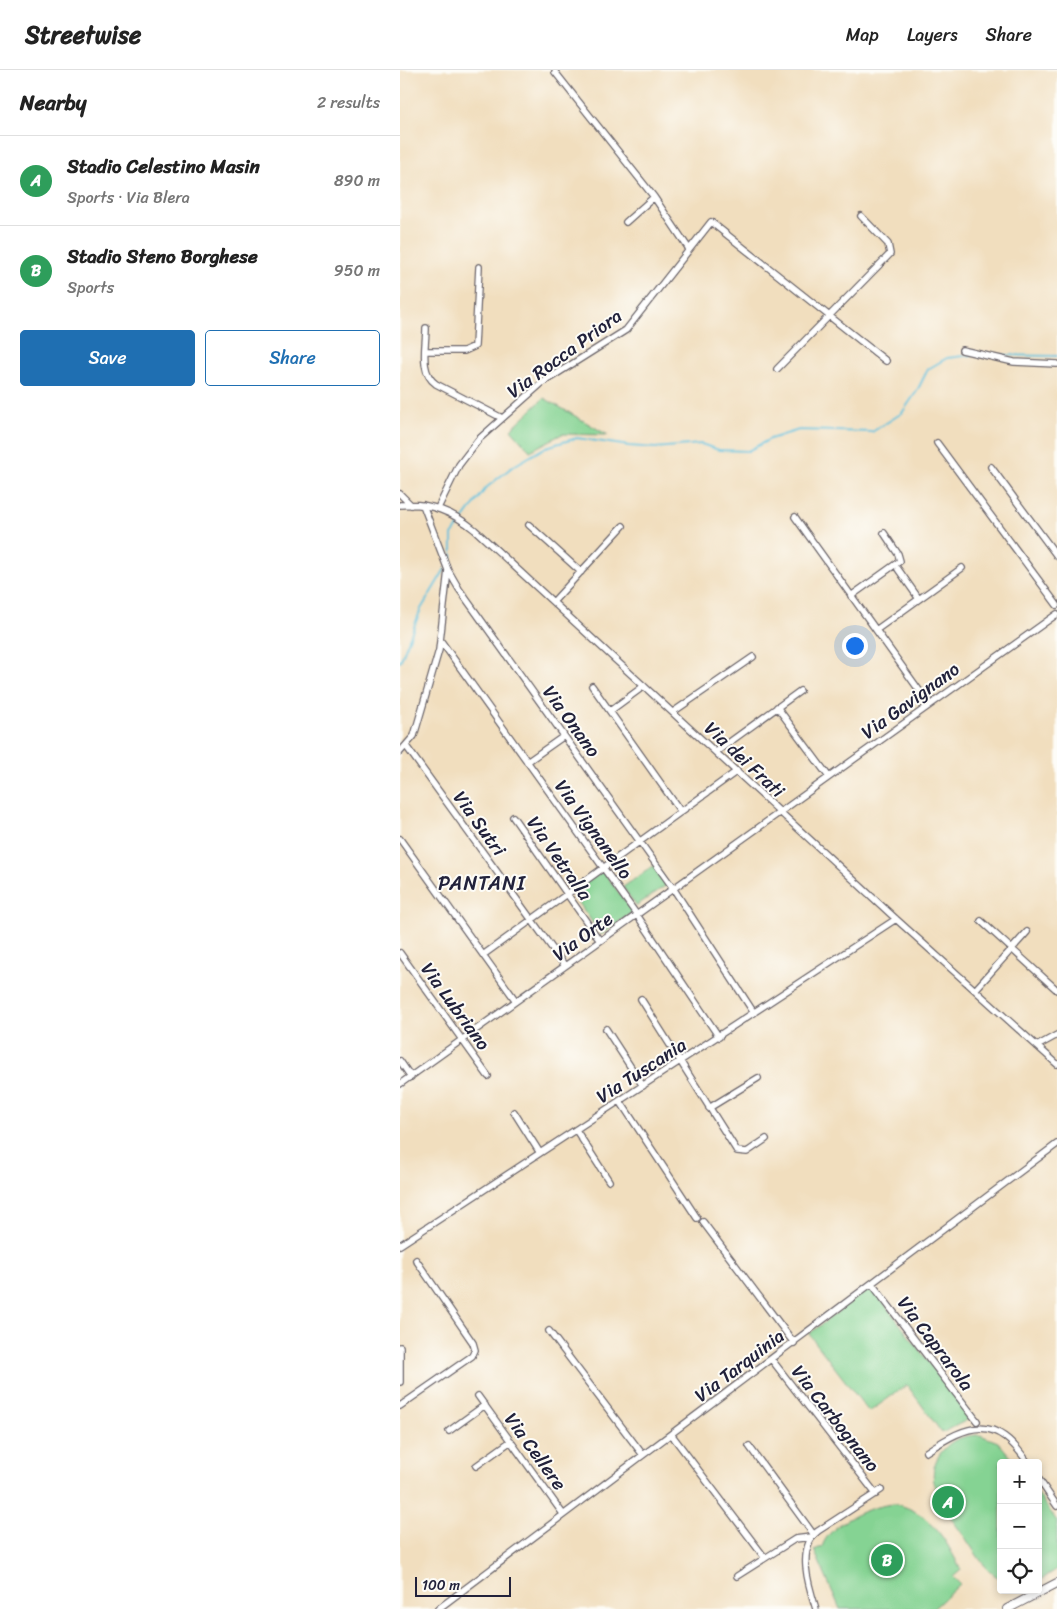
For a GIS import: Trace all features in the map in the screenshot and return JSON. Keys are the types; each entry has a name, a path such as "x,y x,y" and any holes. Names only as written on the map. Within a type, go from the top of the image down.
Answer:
{"main road":[{"path":"1008,1609 1057,1583"}],"street":[{"path":"555,72 654,197 689,249"},
{"path":"626,222 654,197"},
{"path":"777,369 890,253 888,244 861,216"},
{"name":"Via Rocca Priora","path":"438,508 463,458 479,439 546,380 626,330 711,222 830,316"},
{"path":"426,351 468,351 475,346 479,267"},
{"path":"830,316 886,361"},
{"path":"426,328 426,371 432,380 502,418"},
{"path":"962,350 1021,363 1057,364"},
{"path":"937,443 1057,605"},
{"path":"991,467 1057,556"},
{"path":"400,494 412,505"},
{"name":"Via dei Frati","path":"400,505 423,505 438,508 469,525 896,919 1057,1064"},
{"name":"Via Onano","path":"423,505 448,570 458,589 673,888 754,1013"},
{"path":"795,517 929,704"},
{"path":"529,525 581,572"},
{"path":"553,602 623,526"},
{"path":"851,596 900,561 898,554 884,533"},
{"path":"876,630 962,568"},
{"path":"898,569 919,599"},
{"path":"400,752 415,732 441,641 448,570"},
{"name":"Via Gavignano","path":"780,811 1057,614"},
{"name":"Via Vignanello","path":"441,641 636,914 719,1037"},
{"path":"673,712 753,657"},
{"path":"592,686 681,812"},
{"path":"610,711 644,686"},
{"path":"716,752 800,691"},
{"path":"777,707 829,777"},
{"path":"527,762 564,736"},
{"name":"Via Sutri","path":"406,746 565,966"},
{"path":"483,955 737,771"},
{"name":"Via Orte","path":"400,1084 780,811"},
{"name":"Via Vetralla","path":"513,817 600,941"},
{"path":"400,839 516,1001"},
{"name":"Via Tuscania","path":"400,1245 896,919"},
{"path":"981,921 1057,990"},
{"path":"975,990 1027,932"},
{"name":"Via Lubriano","path":"400,953 488,1076"},
{"path":"641,1000 709,1108 740,1152 748,1151 766,1139"},
{"path":"606,1029 643,1086"},
{"path":"1037,1046 1057,1035"},
{"path":"400,1061 410,1076"},
{"path":"709,1108 758,1078"},
{"path":"620,1102 697,1218"},
{"path":"514,1112 540,1153"},
{"path":"576,1130 608,1182"},
{"name":"Via Tarquinia","path":"438,1609 642,1455 794,1344 1057,1144"},
{"path":"703,1222 794,1344"},
{"path":"400,1406 473,1355 475,1350 474,1344 416,1260"},
{"name":"Via Caprarola","path":"872,1284 977,1421"},
{"path":"549,1331 642,1455"},
{"path":"400,1348 400,1382"},
{"name":"Via Carbognano","path":"772,1360 879,1492 813,1536"},
{"name":"Via Cellere","path":"478,1396 563,1514"},
{"name":"Via Cellere","path":"449,1431 485,1405"},
{"path":"926,1452 956,1434 985,1428 998,1432 1008,1438 1025,1459"},
{"path":"671,1434 765,1558"},
{"path":"476,1466 511,1441"},
{"path":"749,1446 813,1536"},
{"path":"1042,1484 1057,1506"},
{"path":"737,1576 795,1539 813,1536"},
{"path":"813,1536 807,1550 807,1567 816,1609"}],"green space":[{"path":"544,398 608,435 562,434 530,451 511,429"},
{"path":"655,865 668,884 636,906 623,887"},
{"path":"603,871 633,912 601,935 572,893"},
{"path":"871,1286 971,1418 942,1433 907,1385 869,1412 809,1334"},
{"path":"980,1435 998,1442 1013,1459 997,1459 997,1577 977,1556 951,1518 938,1495 934,1483 937,1459 945,1448 952,1442"},
{"path":"1042,1500 1057,1521 1057,1569 1042,1579"},
{"path":"895,1504 918,1513 936,1529 961,1570 953,1577 960,1584 933,1609 840,1609 814,1550 822,1547 826,1538 833,1530 852,1517 874,1508"}],"waterway":[{"path":"447,565 452,558 452,535 486,488 512,467 546,447 577,438 655,448 701,444 719,450 748,451 770,439 799,430 872,432 902,413 917,391 928,369 947,358 972,355"},
{"path":"994,355 1057,356"},
{"path":"400,662 421,609 445,569"}],"place":[{"name":"Stadio Celestino Masin","path":"948,1502"},
{"name":"Stadio Steno Borghese","path":"887,1560"}],"district":[{"name":"PANTANI","path":"482,883"}]}
